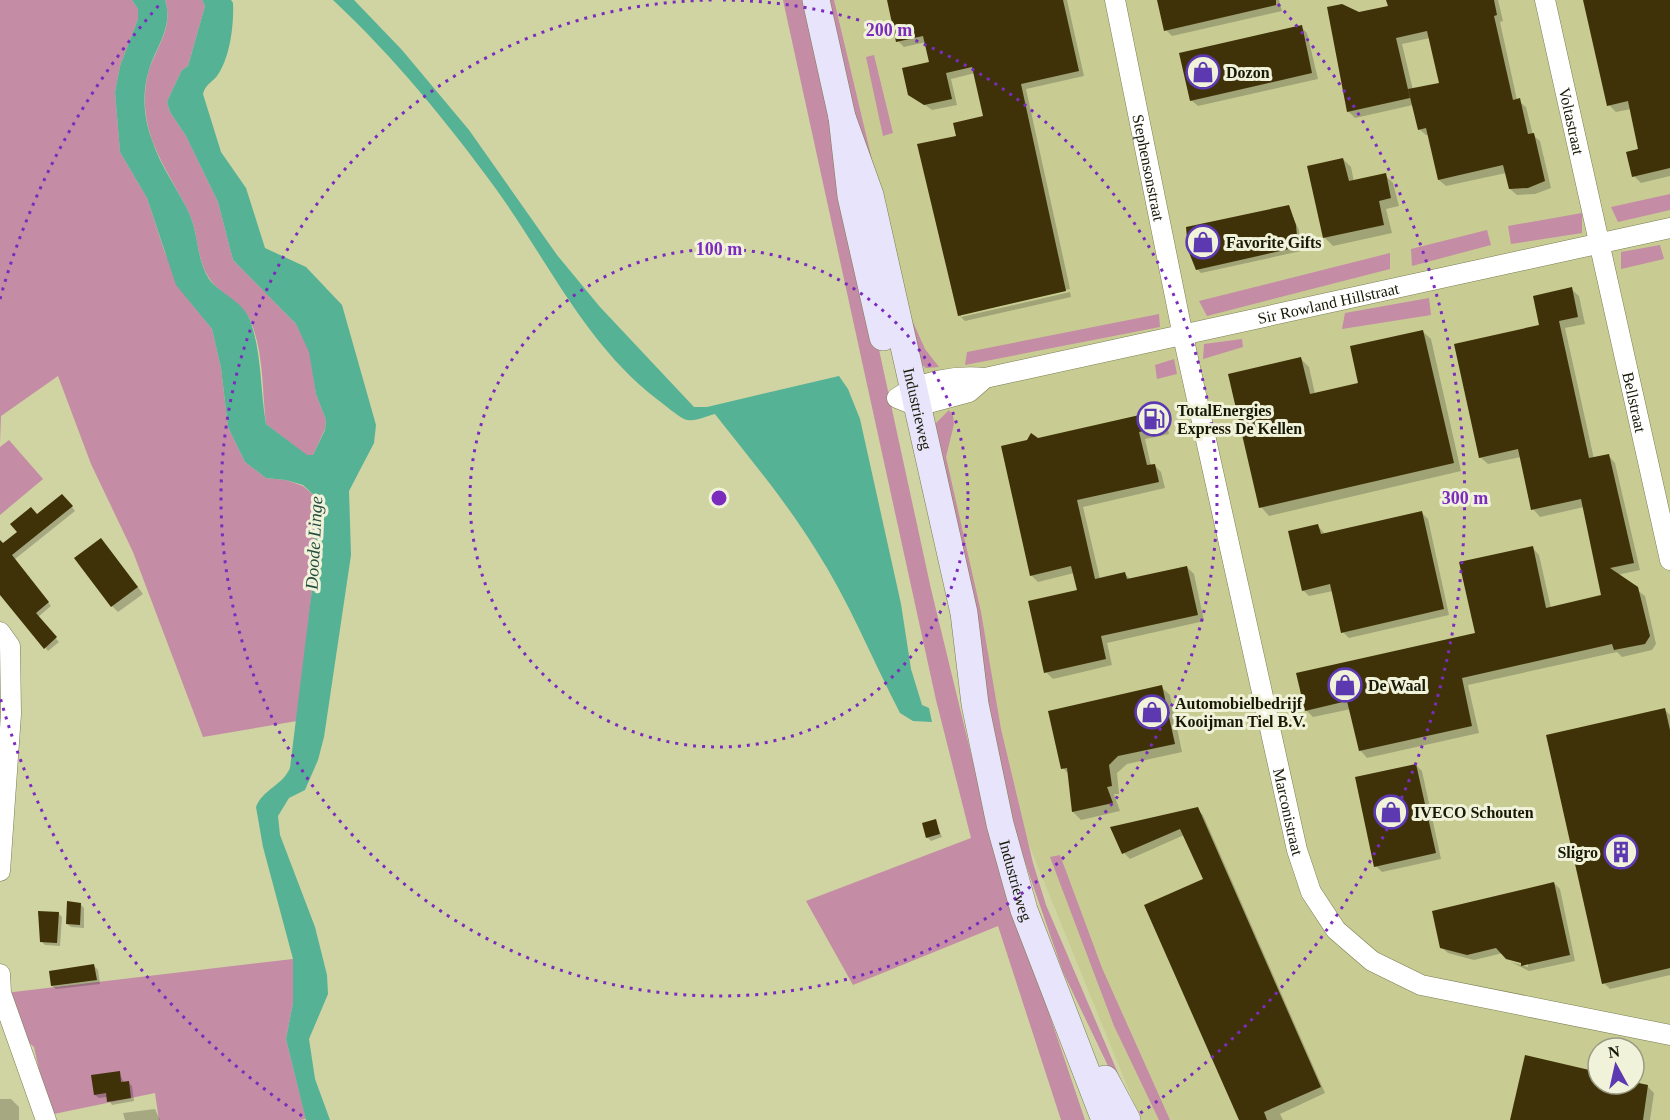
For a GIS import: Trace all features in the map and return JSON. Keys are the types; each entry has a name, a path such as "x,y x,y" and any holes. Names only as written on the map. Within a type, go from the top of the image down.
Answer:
{"main road":[{"name":"Industrieweg","path":"816,0 842,117 870,195 909,397 947,617 975,704 1000,824 1024,910 1105,1120"},
{"name":"Industrieweg","path":"1054,983 1127,1120"}],"street":[{"name":"Stephensonstraat","path":"1115,0 1183,336"},
{"name":"Voltastraat","path":"1545,0 1600,243"},
{"name":"Sir Rowland Hillstraat","path":"909,397 969,392 986,378 1670,228"},
{"name":"Bellstraat","path":"1600,243 1670,560"},
{"name":"Marconistraat","path":"1183,336 1297,850 1311,892 1336,930 1372,961 1420,985 1670,1035"},
{"path":"0,632 10,646 11,714 0,871"},
{"path":"0,974 1,993 46,1120"}],"shaded area":[{"path":"0,0 132,0 138,9 138,19 120,66 115,92 120,152 147,198 165,253 187,298 212,329 221,368 228,427 245,462 266,478 286,480 303,486 317,498 313,581 297,721 203,737 133,552 91,464 58,376 1,416 0,443"},
{"path":"132,0 165,0 167,20 165,29 146,81 147,124 160,159 192,221 200,255 209,279 242,307 250,320 259,358 266,424 307,455 313,455 325,430 326,420 316,394 309,352 296,324 233,260 218,202 186,136 170,112 167,102 182,70 188,66 205,6 202,0 231,0 233,3 232,31 228,51 217,76 203,94 221,152 246,188 265,248 306,267 342,305 376,425 374,443 349,491 351,555 324,737 318,760 305,790 289,798 278,816 280,835 315,927 327,975 328,994 309,1039 315,1079 330,1120 306,1120 286,1039 293,1003 293,959 263,847 256,807 263,796 283,779 290,768 313,581 317,498 303,485 266,478 245,462 228,427 221,368 212,329 176,285 147,198 120,152 115,92 120,66 138,19 138,9"},
{"path":"165,0 202,0 205,6 188,66 182,70 167,102 170,112 186,136 218,202 233,260 296,324 310,352 316,394 326,420 325,429 313,455 306,455 266,424 260,358 255,332 246,313 214,284 205,271 189,213 150,134 145,110 146,85 151,64 166,29"},
{"path":"333,0 354,0 402,50 469,130 557,255 600,307 694,407 707,407 839,376 848,389 860,419 901,604 911,669 922,705 929,708 932,722 913,721 900,713 828,569 781,499 715,414 696,420 684,419 632,378 589,328 515,216 459,140 398,67"},
{"path":"783,0 803,0 931,589 972,758 1025,942 1085,1120 1061,1120 998,926 853,985 806,901 971,838 936,700"},
{"path":"825,0 834,0 908,311 925,349 939,367 926,368 915,359"},
{"path":"826,0 1670,0 1670,1120 1141,1120 1019,820"},
{"path":"874,55 893,133 883,136 866,57"},
{"path":"1670,194 1670,210 1618,222 1611,207"},
{"path":"1582,213 1582,233 1511,244 1508,226"},
{"path":"1487,230 1491,245 1412,266 1411,249"},
{"path":"1660,245 1664,259 1621,269 1621,252"},
{"path":"1390,253 1390,269 1207,316 1199,301"},
{"path":"1429,298 1431,315 1342,329 1345,313"},
{"path":"1159,314 1160,327 965,365 967,352"},
{"path":"1242,339 1243,347 1203,359 1204,344"},
{"path":"1174,359 1177,374 1157,379 1155,365"},
{"path":"949,410 954,424 946,457 981,612 1001,729 1033,863 1046,905 1138,1120 1134,1120 1063,972 1016,836 988,714 934,425"},
{"path":"9,440 43,479 0,515 0,447"},
{"path":"1060,855 1102,968 1170,1120 1159,1120 1114,1026 1050,857"},
{"path":"293,959 293,1003 286,1039 306,1119 300,1120 159,1120 155,1093 49,1115 34,1047 27,1041 5,993"}],"building":[{"path":"887,0 1063,0 1079,71 1021,84 1066,291 958,316 917,144 956,136 953,123 983,116 972,67 946,73 952,99 924,105 908,95 902,68 929,62 923,36 896,42"},
{"path":"1157,0 1276,0 1276,5 1164,31"},
{"path":"1386,0 1494,0 1497,15 1494,16 1513,100 1520,98 1528,134 1534,133 1545,181 1528,188 1509,189 1503,165 1438,180 1426,128 1418,130 1408,89 1439,83 1427,31 1396,38 1410,98 1347,112 1327,7 1342,4 1359,12 1388,6"},
{"path":"1583,0 1670,0 1670,168 1632,177 1626,152 1638,149 1628,101 1607,106"},
{"path":"1302,25 1312,73 1190,101 1179,53"},
{"path":"1343,158 1349,181 1386,173 1391,198 1379,201 1384,225 1323,238 1307,166"},
{"path":"1289,205 1296,225 1298,247 1196,270 1188,250 1186,227"},
{"path":"1572,287 1578,317 1559,321 1589,458 1609,454 1634,563 1610,568 1638,587 1650,636 1645,644 1614,650 1612,644 1462,678 1472,726 1359,751 1347,701 1305,711 1296,673 1475,633 1459,562 1533,546 1546,608 1601,595 1581,499 1531,510 1518,449 1479,458 1454,344 1539,325 1533,296"},
{"path":"1423,330 1454,463 1259,508 1228,374 1301,357 1310,394 1358,383 1350,346"},
{"path":"1158,408 1163,427 1139,432 1147,465 1155,464 1159,482 1077,500 1095,579 1125,572 1127,579 1187,566 1198,615 1101,636 1106,659 1044,673 1028,601 1077,590 1071,566 1030,576 1001,446 1027,440 1031,433 1038,438 1144,414 1143,412"},
{"path":"62,494 73,506 12,555 49,602 36,613 57,637 44,649 0,595 0,540 3,543 17,532 10,524 31,507 37,514"},
{"path":"1422,511 1444,609 1341,633 1330,584 1302,591 1288,531 1318,524 1321,534"},
{"path":"101,538 138,587 111,607 74,558"},
{"path":"1162,685 1175,744 1118,756 1109,765 1112,786 1107,787 1113,803 1072,812 1067,768 1061,769 1048,711"},
{"name":"Sligro","path":"1665,708 1670,730 1670,968 1602,984 1546,735"},
{"path":"1416,764 1436,853 1374,867 1355,777"},
{"path":"1198,807 1321,1087 1264,1112 1267,1120 1239,1120 1144,905 1203,879 1180,829 1122,854 1110,827"},
{"path":"936,819 940,834 926,838 922,823"},
{"path":"1554,882 1570,955 1521,966 1521,963 1506,959 1496,948 1467,955 1440,948 1432,911"},
{"path":"67,901 81,903 80,925 66,924"},
{"path":"38,911 59,912 57,943 40,942"},
{"path":"94,964 97,980 51,986 49,971"},
{"path":"1525,1055 1586,1069 1586,1096 1646,1096 1646,1085 1648,1085 1643,1120 1510,1120"},
{"path":"120,1071 121,1082 129,1081 131,1098 107,1102 106,1093 94,1095 91,1075"}],"place":[{"name":"Dozon","path":"1203,72"},
{"name":"Favorite Gifts","path":"1203,242"},
{"name":"TotalEnergies Express De Kellen","path":"1154,419"},
{"name":"De Waal","path":"1345,685"},
{"name":"Automobielbedrijf Kooijman Tiel B.V.","path":"1152,712"},
{"name":"IVECO Schouten","path":"1391,812"},
{"name":"Sligro","path":"1621,852"}],"water label":[{"name":"Doode Linge","path":"314,543"}]}
